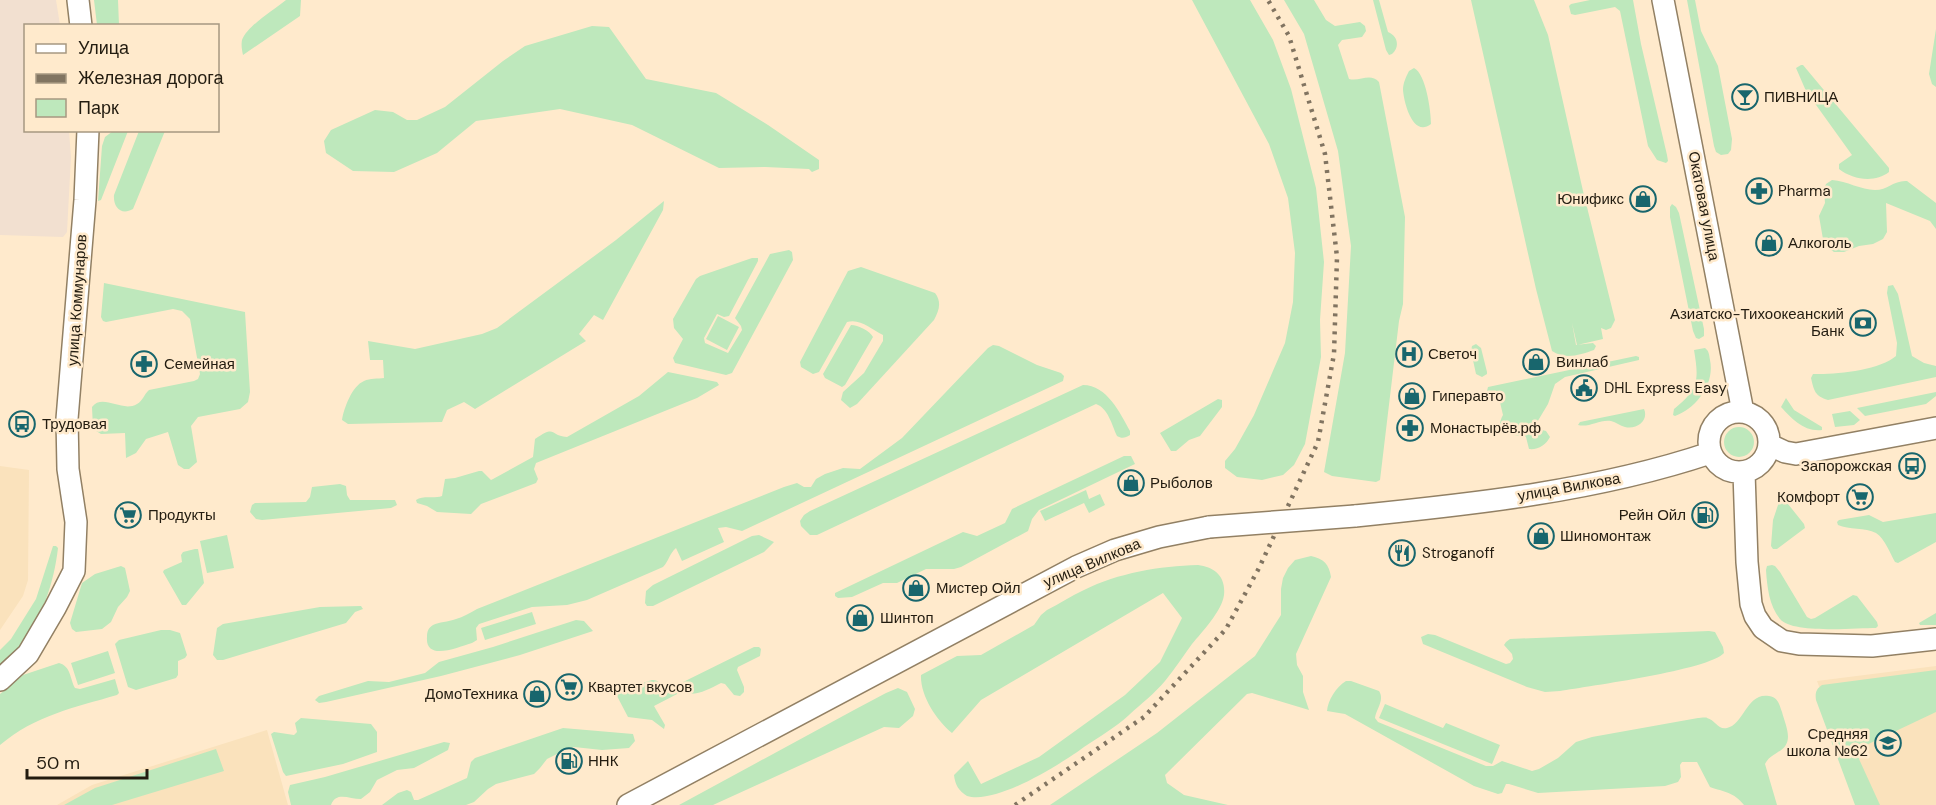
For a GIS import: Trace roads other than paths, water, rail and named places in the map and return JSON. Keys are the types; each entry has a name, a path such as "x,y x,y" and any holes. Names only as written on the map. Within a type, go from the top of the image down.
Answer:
{"main road":[{"path":"78,0 81,24"},
{"name":"Окатовая улица","path":"1663,0 1743,412"},
{"name":"улица Коммунаров","path":"0,680 28,654 74,571 76,522 68,469 68,419 85,201 88,132"},
{"path":"1743,412 1757,417 1767,429 1770,445 1765,458 1759,465 1744,472 1732,472 1721,467 1710,453 1709,439 1713,426 1718,421 1729,414 1743,412"},
{"path":"1770,445 1796,454 1936,428"},
{"name":"улица Вилкова","path":"628,805 983,615 1076,567 1115,550 1159,537 1209,527 1423,509 1557,489 1657,470 1710,453"},
{"path":"1744,472 1751,604 1763,628 1782,641 1799,644 1872,646 1936,639"}],"railway":[{"path":"1015,805 1144,717 1226,629 1259,568 1318,442 1334,354 1337,257 1325,154 1289,36 1268,0"}],"place":[{"name":"ПИВНИЦА","path":"1745,97"},
{"name":"Pharma","path":"1759,191"},
{"name":"Юнификс","path":"1643,199"},
{"name":"Алкоголь","path":"1769,243"},
{"name":"Азиатско-Тихоокеанский Банк","path":"1863,323"},
{"name":"Светоч","path":"1409,354"},
{"name":"Винлаб","path":"1536,362"},
{"name":"Семейная","path":"144,364"},
{"name":"DHL Express Easy","path":"1584,388"},
{"name":"Гиперавто","path":"1412,396"},
{"name":"Трудовая","path":"22,424"},
{"name":"Монастырёв.рф","path":"1410,428"},
{"name":"Запорожская","path":"1912,466"},
{"name":"Рыболов","path":"1131,483"},
{"name":"Комфорт","path":"1860,497"},
{"name":"Продукты","path":"128,515"},
{"name":"Рейн Ойл","path":"1705,515"},
{"name":"Шиномонтаж","path":"1541,536"},
{"name":"Stroganoff","path":"1402,553"},
{"name":"Мистер Ойл","path":"916,588"},
{"name":"Шинтоп","path":"860,618"},
{"name":"Квартет вкусов","path":"569,687"},
{"name":"ДомоТехника","path":"537,694"},
{"name":"Средняя школа №62","path":"1888,743"},
{"name":"ННК","path":"569,761"}]}
